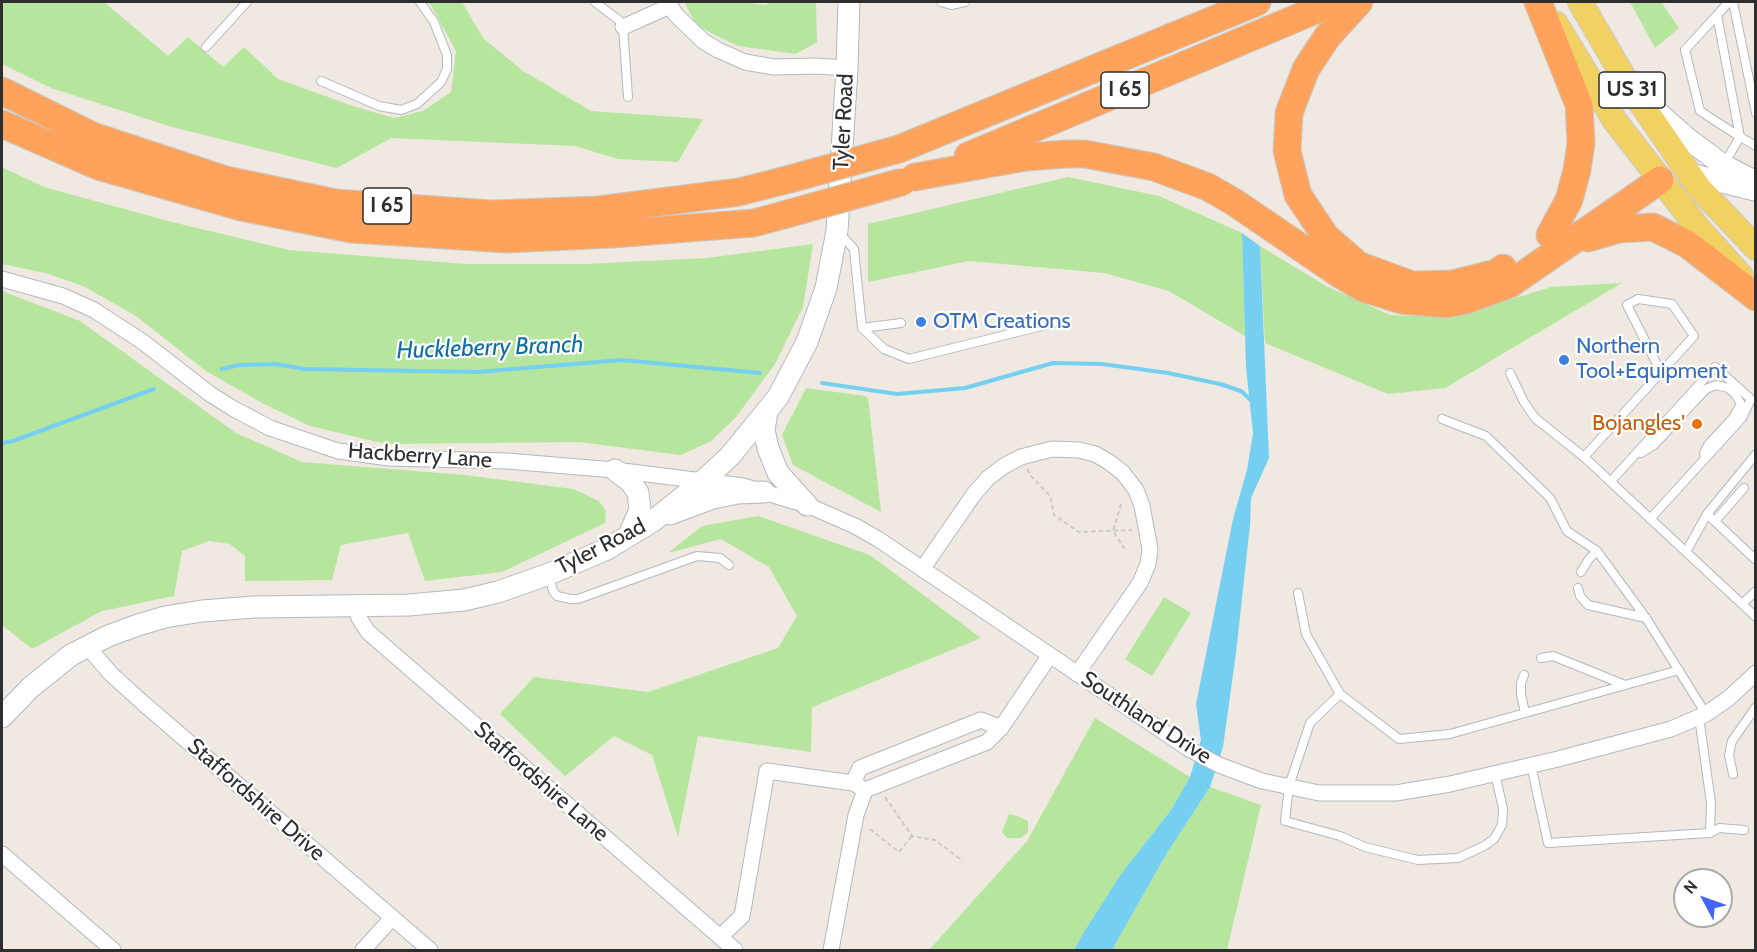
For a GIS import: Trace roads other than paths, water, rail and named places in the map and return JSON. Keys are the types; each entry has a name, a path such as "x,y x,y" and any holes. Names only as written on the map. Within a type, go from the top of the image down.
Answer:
{"highway":[{"name":"I 65","path":"2,91 93,136 225,180 336,203 492,214 598,210 739,192 899,149 1257,2"},
{"name":"I 65","path":"2,124 98,166 241,207 351,230 507,239 754,224 909,180 1335,2"},
{"path":"1359,2 1327,37 1306,69 1289,113 1287,151 1298,195 1326,237 1358,265 1412,285 1452,284 1496,273 1557,240 1655,174"},
{"path":"909,180 1026,157 1067,154 1085,154 1154,167 1208,187 1234,202 1363,288 1401,300 1426,304 1446,304 1488,293 1510,284 1557,240 1577,170 1581,143 1579,105 1540,2"},
{"path":"1557,240 1619,229 1653,227 1687,244 1755,297"}],"main road":[{"name":"US 31","path":"1540,2 1615,121 1699,229 1755,292"},
{"name":"US 31","path":"1580,2 1629,86 1695,181 1755,248"},
{"path":"1655,174 1695,181"}],"street":[{"name":"Tyler Road","path":"2,717 50,671 87,646 138,625 202,611 254,607 409,605 465,600 498,592 549,574 607,549 653,521 703,481 730,456 778,397 807,342 826,288 837,231 849,2"},
{"path":"623,27 669,4 687,27 703,40 718,50 746,62 774,67 847,68"},
{"path":"1629,86 1688,139 1723,165 1755,182"},
{"path":"1695,181 1755,190"},
{"path":"1695,181 1755,205"},
{"name":"Hackberry Lane","path":"2,279 63,296 94,310 143,342 218,399 270,428 315,445 360,456 507,461 615,470 703,481"},
{"path":"766,411 764,430 778,474 807,505"},
{"path":"923,568 974,494 988,478 1004,466 1036,452 1065,448 1095,454 1109,462 1123,473 1136,490 1147,529 1150,549 1148,564 1140,583 1077,674"},
{"path":"615,470 631,482 638,493 640,510 629,535"},
{"name":"Southland Drive","path":"703,481 743,486 764,492 807,505 855,526 923,568 1189,749 1219,765 1262,781 1319,793 1396,794 1531,765 1671,729 1702,715 1729,698 1755,674"},
{"path":"653,521 713,498 738,493 764,492"},
{"name":"Staffordshire Lane","path":"356,607 359,618 368,632 735,951"},
{"name":"Staffordshire Drive","path":"87,646 111,674 430,951"},
{"path":"720,937 742,916 766,771 865,786 987,742 1001,728 1050,656"},
{"path":"831,951 856,815 865,786 860,768 981,720 1001,728"},
{"path":"2,854 113,951"},
{"path":"363,951 392,918"}],"lane":[{"path":"206,47 247,2"},
{"path":"321,81 379,106 401,110 417,104 441,82 447,69 447,55 434,22 420,2"},
{"path":"595,2 620,21 623,27 628,97"},
{"path":"941,2 951,4 965,2"},
{"path":"1731,2 1685,50 1700,111 1755,146"},
{"path":"1731,2 1755,113"},
{"path":"1717,15 1740,137 1723,165"},
{"path":"837,231 854,249 862,328 884,349 909,359 1058,322"},
{"path":"1584,457 1694,336 1672,304 1638,299 1627,305 1661,372"},
{"path":"862,328 901,323"},
{"path":"1611,481 1715,367 1751,399 1742,418 1650,519"},
{"path":"1510,373 1524,402 1535,417 1611,481 1755,617"},
{"path":"1633,458 1654,444 1706,389 1716,385 1722,386 1735,394 1741,404 1733,418 1708,445 1704,453 1705,458"},
{"path":"1442,419 1486,436 1550,498 1567,531 1597,551 1646,618 1679,670 1702,715 1711,803 1710,833"},
{"path":"1686,552 1707,514 1755,454"},
{"path":"1715,521 1744,488"},
{"path":"1707,514 1755,560"},
{"path":"1581,572 1597,551"},
{"path":"549,574 553,591 557,596 578,599 697,556 720,558 729,565"},
{"path":"1578,588 1580,596 1588,605 1646,618"},
{"path":"1742,604 1755,591"},
{"path":"1298,593 1306,634 1340,694 1399,739 1450,734 1679,670"},
{"path":"1541,658 1553,656 1625,685"},
{"path":"1524,675 1521,694 1525,713"},
{"path":"1340,694 1310,723 1289,786 1285,820 1340,836 1365,847 1418,860 1458,858 1484,846 1494,838 1502,825 1503,809 1495,773"},
{"path":"1733,774 1730,755 1732,741 1755,707"},
{"path":"1531,765 1548,843 1710,833 1719,828 1744,830"}],"water":[{"path":"1242,233 1260,246 1269,458 1251,498 1236,653 1223,747 1210,787 1167,853 1112,950 1074,950 1121,874 1171,810 1190,777 1201,740 1196,704 1233,519 1247,470 1253,433 1246,367"}],"waterway":[{"name":"Huckleberry Branch","path":"222,369 239,365 276,364 304,369 477,372 622,360 760,373"},
{"name":"Huckleberry Branch","path":"822,383 897,394 965,388 1053,363 1102,364 1168,373 1220,384 1241,391 1253,402"},
{"name":"Huckleberry Branch","path":"2,443 154,389"}],"place":[{"name":"OTM Creations","path":"921,322"},
{"name":"Northern Tool+Equipment","path":"1564,360"},
{"name":"Bojangles'","path":"1697,424"}]}
